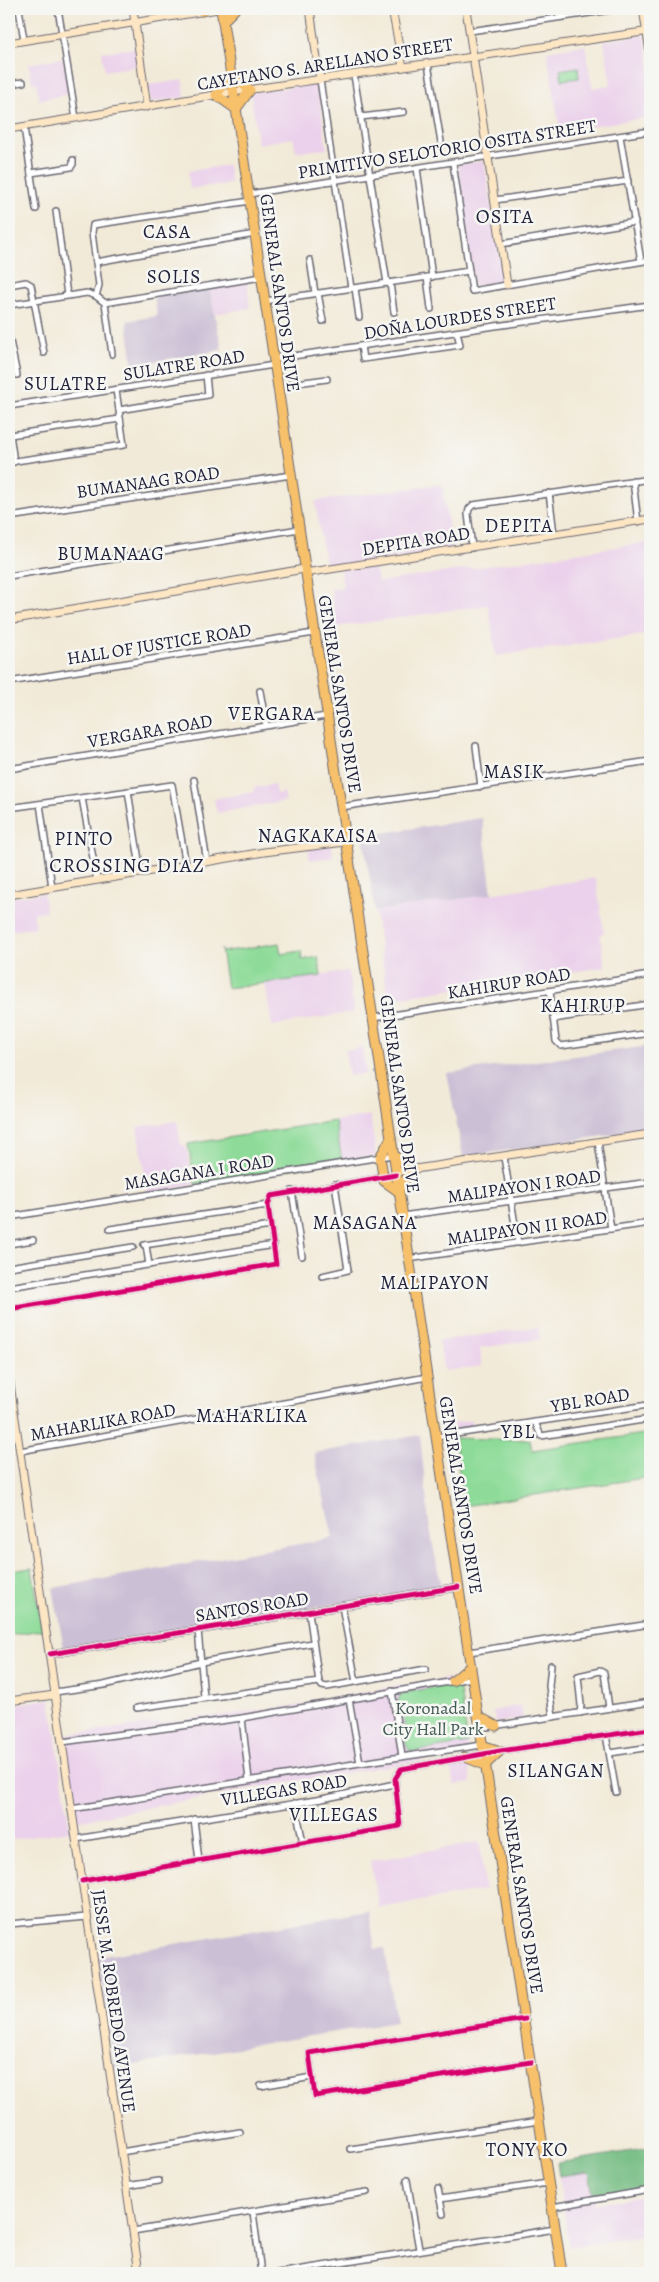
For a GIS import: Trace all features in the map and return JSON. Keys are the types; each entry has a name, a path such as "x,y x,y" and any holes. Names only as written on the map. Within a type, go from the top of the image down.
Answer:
{"highway":[{"name":"GENERAL SANTOS DRIVE","path":"220,9 562,2273"},
{"path":"222,21 236,9"},
{"path":"230,76 250,90 236,109 216,95 230,76"},
{"path":"391,1138 380,1157 384,1181 398,1191 413,1169 393,1155"},
{"path":"454,1681 471,1666"},
{"path":"478,1716 496,1726"},
{"path":"483,1750 500,1751"},
{"path":"465,1757 485,1765 500,1751"}],"street":[{"path":"19,9 24,40"},
{"path":"58,9 76,118"},
{"path":"133,9 147,108"},
{"path":"9,43 204,10 220,9"},
{"path":"310,9 334,181 359,317"},
{"path":"392,9 403,67"},
{"path":"466,9 507,285"},
{"path":"470,31 617,9"},
{"path":"644,9 650,52"},
{"name":"CAYETANO S. ARELLANO STREET","path":"9,129 147,108 233,92 648,31"},
{"path":"428,64 442,142"},
{"path":"354,74 394,312"},
{"path":"9,84 23,82"},
{"path":"361,118 404,112"},
{"path":"24,127 36,209"},
{"name":"PRIMITIVO SELOTORIO OSITA STREET","path":"96,262 91,227 95,224 236,203 249,197 334,181 650,131"},
{"path":"620,136 641,261"},
{"path":"31,173 70,167 73,164 72,160"},
{"path":"453,163 472,291 650,260"},
{"path":"417,168 431,309"},
{"path":"495,200 628,181"},
{"path":"56,211 67,294"},
{"path":"501,244 634,222"},
{"path":"96,296 99,286 96,262 255,234"},
{"path":"310,260 323,321"},
{"path":"265,301 469,271"},
{"path":"105,303 261,278"},
{"path":"9,285 28,282 31,285 44,353"},
{"path":"9,305 67,294 87,293 96,296 105,303 112,354"},
{"name":"DOÑA LOURDES STREET","path":"274,362 360,346 650,305"},
{"path":"360,346 363,359 450,347 460,345 457,332"},
{"path":"9,336 17,376"},
{"name":"SULATRE ROAD","path":"9,406 206,376 274,362"},
{"path":"119,410 208,395 206,376"},
{"path":"289,384 327,379"},
{"path":"9,428 11,462 124,444 116,390"},
{"path":"9,433 120,419"},
{"name":"BUMANAAG ROAD","path":"9,517 291,476"},
{"path":"472,548 468,514 471,507 650,478"},
{"path":"632,481 638,522"},
{"path":"549,493 554,534"},
{"name":"DEPITA ROAD","path":"9,620 305,571 472,548 650,520"},
{"path":"9,576 299,529"},
{"name":"HALL OF JUSTICE ROAD","path":"9,682 314,633"},
{"path":"260,691 266,725"},
{"name":"VERGARA ROAD","path":"9,769 326,716"},
{"path":"476,746 481,787"},
{"path":"340,807 650,761"},
{"path":"194,780 207,862"},
{"path":"9,808 172,785 186,865"},
{"path":"128,791 141,873"},
{"path":"82,798 97,880"},
{"path":"40,804 52,887"},
{"path":"9,895 186,865 345,842"},
{"name":"KAHIRUP ROAD","path":"373,1018 650,975"},
{"path":"550,992 556,1041 561,1046 650,1033"},
{"path":"554,1019 650,1004"},
{"path":"9,1309 276,1264 268,1205 271,1196 383,1177 413,1169 650,1134"},
{"path":"598,1142 611,1230"},
{"name":"MASAGANA I ROAD","path":"9,1217 393,1155"},
{"path":"504,1157 518,1243"},
{"name":"MALIPAYON I ROAD","path":"402,1216 650,1182"},
{"path":"322,1276 348,1270 335,1184"},
{"path":"292,1191 302,1256"},
{"path":"110,1229 268,1205"},
{"name":"MALIPAYON II ROAD","path":"408,1259 650,1223"},
{"path":"149,1265 145,1245 271,1226"},
{"path":"9,1244 33,1240"},
{"path":"9,1287 274,1245"},
{"path":"9,1267 133,1247"},
{"name":"JESSE M. ROBREDO AVENUE","path":"9,1377 139,2273"},
{"name":"MAHARLIKA ROAD","path":"20,1451 427,1377"},
{"name":"YBL ROAD","path":"436,1437 648,1405"},
{"name":"YBL ROAD","path":"535,1422 541,1436 643,1420"},
{"name":"SANTOS ROAD","path":"50,1654 458,1587"},
{"path":"342,1606 356,1682"},
{"path":"308,1612 319,1682 325,1687 426,1669"},
{"path":"468,1652 650,1624"},
{"path":"198,1630 204,1697"},
{"path":"9,1701 104,1685 201,1662 312,1643"},
{"path":"551,1665 549,1682 553,1717"},
{"path":"580,1713 582,1705 577,1677 580,1674 600,1671 604,1673 609,1708"},
{"path":"62,1742 242,1718 472,1678"},
{"path":"137,1708 319,1682"},
{"path":"392,1691 402,1756"},
{"path":"349,1699 360,1762"},
{"path":"480,1728 650,1702"},
{"path":"242,1718 249,1780"},
{"path":"500,1751 650,1729"},
{"path":"606,1735 616,1792"},
{"path":"610,1753 644,1748"},
{"path":"71,1809 360,1762 402,1756 483,1750"},
{"path":"82,1881 400,1826 395,1784 396,1775 400,1768 465,1757 483,1750"},
{"name":"VILLEGAS ROAD","path":"76,1839 295,1803 395,1784"},
{"path":"295,1803 303,1843"},
{"path":"194,1819 199,1861"},
{"path":"9,1924 87,1917"},
{"path":"524,2019 308,2053 315,2096 531,2062"},
{"path":"261,2086 312,2077"},
{"path":"350,2149 540,2121"},
{"path":"121,2152 240,2132"},
{"path":"407,2180 419,2249"},
{"path":"126,2186 159,2181"},
{"path":"440,2199 548,2183"},
{"path":"438,2189 443,2214"},
{"path":"552,2207 650,2190"},
{"path":"133,2231 368,2192"},
{"path":"254,2212 261,2273"},
{"path":"278,2273 419,2249 555,2229"}],"shaded area":[{"path":"645,35 650,69 650,117 560,131 547,51 585,45 592,88 611,85 604,41"},
{"path":"136,48 138,66 105,71 102,52"},
{"path":"63,58 69,94 39,100 36,82 32,83 29,64"},
{"path":"183,80 185,97 151,102 148,85"},
{"path":"317,83 327,149 296,152 293,138 258,144 251,93"},
{"path":"484,161 504,282 474,286 458,165"},
{"path":"228,165 231,183 190,189 188,171"},
{"path":"247,281 250,308 215,314 209,287"},
{"path":"209,287 222,350 133,365 127,321 157,316 154,297"},
{"path":"442,484 452,550 326,568 315,501"},
{"path":"650,542 650,634 496,656 488,605 336,627 331,589 343,587 340,570 375,565 378,582"},
{"path":"274,784 276,794 284,792 286,801 217,813 214,799 254,792 254,788"},
{"path":"482,818 492,894 375,911 363,836"},
{"path":"332,845 333,857 310,860 308,848"},
{"path":"596,878 604,933 600,934 605,967 388,999 375,911"},
{"path":"43,893 46,911 33,913 36,927 12,931 9,898"},
{"path":"348,971 354,1012 272,1026 265,982"},
{"path":"650,1046 650,1129 463,1157 447,1073"},
{"path":"362,1048 366,1074 349,1076 345,1050"},
{"path":"370,1115 376,1156 342,1161 335,1121"},
{"path":"177,1121 181,1145 186,1145 193,1185 148,1193 137,1127"},
{"path":"538,1327 540,1339 480,1348 482,1366 444,1371 439,1341"},
{"path":"471,1420 473,1430 454,1433 453,1423"},
{"path":"420,1435 429,1523 441,1587 64,1649 53,1588 333,1538 314,1453"},
{"path":"452,1678 453,1684 459,1683 469,1753 236,1791 77,1821 64,1735 302,1705 391,1687"},
{"path":"50,1699 70,1831 9,1840 9,1705"},
{"path":"520,1705 523,1718 496,1723 493,1711"},
{"path":"468,1762 471,1783 454,1785 450,1765"},
{"path":"479,1842 485,1890 379,1908 370,1861"},
{"path":"369,1911 375,1949 385,1948 396,2022 115,2068 98,1957"},
{"path":"589,2172 595,2204 650,2195 650,2234 569,2247 559,2176"}],"green space":[{"path":"578,67 579,78 562,80 560,70"},
{"path":"279,943 281,954 301,951 302,960 318,957 321,976 227,988 221,949 222,952"},
{"path":"335,1121 342,1161 195,1184 188,1144"},
{"path":"650,1433 650,1477 464,1506 454,1438 530,1440 532,1450"},
{"path":"32,1568 42,1630 9,1635 9,1571"},
{"name":"Koronadal City Hall Park","path":"459,1683 468,1743 411,1752 404,1740 404,1722 398,1704 399,1697 402,1693"},
{"path":"650,2148 650,2187 593,2196 589,2172 559,2176 557,2163"}],"tunnel":[{"path":"133,1247 144,1245"}],"cycle path":[{"path":"9,1309 276,1264 268,1205 271,1196 396,1175"},
{"path":"50,1654 458,1587"},
{"path":"82,1881 400,1826 395,1779 401,1769 500,1751 650,1729"},
{"path":"525,2019 309,2053 315,2096 531,2062"}],"district":[{"name":"OSITA","path":"505,216"},
{"name":"CASA","path":"167,231"},
{"name":"SOLIS","path":"174,276"},
{"name":"SULATRE","path":"66,383"},
{"name":"DEPITA","path":"519,525"},
{"name":"BUMANAAG","path":"111,553"},
{"name":"VERGARA","path":"272,713"},
{"name":"MASIK","path":"514,771"},
{"name":"NAGKAKAISA","path":"318,835"},
{"name":"PINTO","path":"84,838"},
{"name":"CROSSING DIAZ","path":"127,865"},
{"name":"KAHIRUP","path":"583,1005"},
{"name":"MASAGANA","path":"365,1222"},
{"name":"MALIPAYON","path":"435,1282"},
{"name":"MAHARLIKA","path":"252,1415"},
{"name":"YBL","path":"518,1431"},
{"name":"SILANGAN","path":"556,1770"},
{"name":"VILLEGAS","path":"334,1814"},
{"name":"TONY KO","path":"527,2149"}]}
